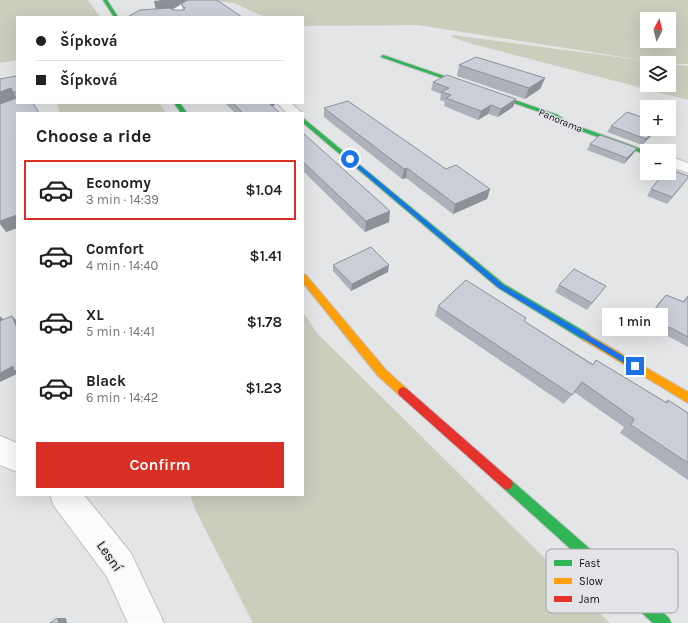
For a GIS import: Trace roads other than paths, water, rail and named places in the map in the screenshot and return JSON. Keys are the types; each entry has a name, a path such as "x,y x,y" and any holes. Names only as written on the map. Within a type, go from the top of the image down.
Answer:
{"street":[{"path":"106,0 115,16"},
{"path":"174,14 196,0"},
{"name":"Panorama","path":"383,56 556,116 567,124 640,150"},
{"path":"284,104 294,112"},
{"path":"304,121 501,286 688,398"},
{"path":"676,164 688,168"},
{"path":"304,278 382,374 580,549"},
{"path":"0,450 16,458"},
{"name":"Lesní","path":"66,496 119,565 146,623"},
{"path":"653,613 664,623"}]}
